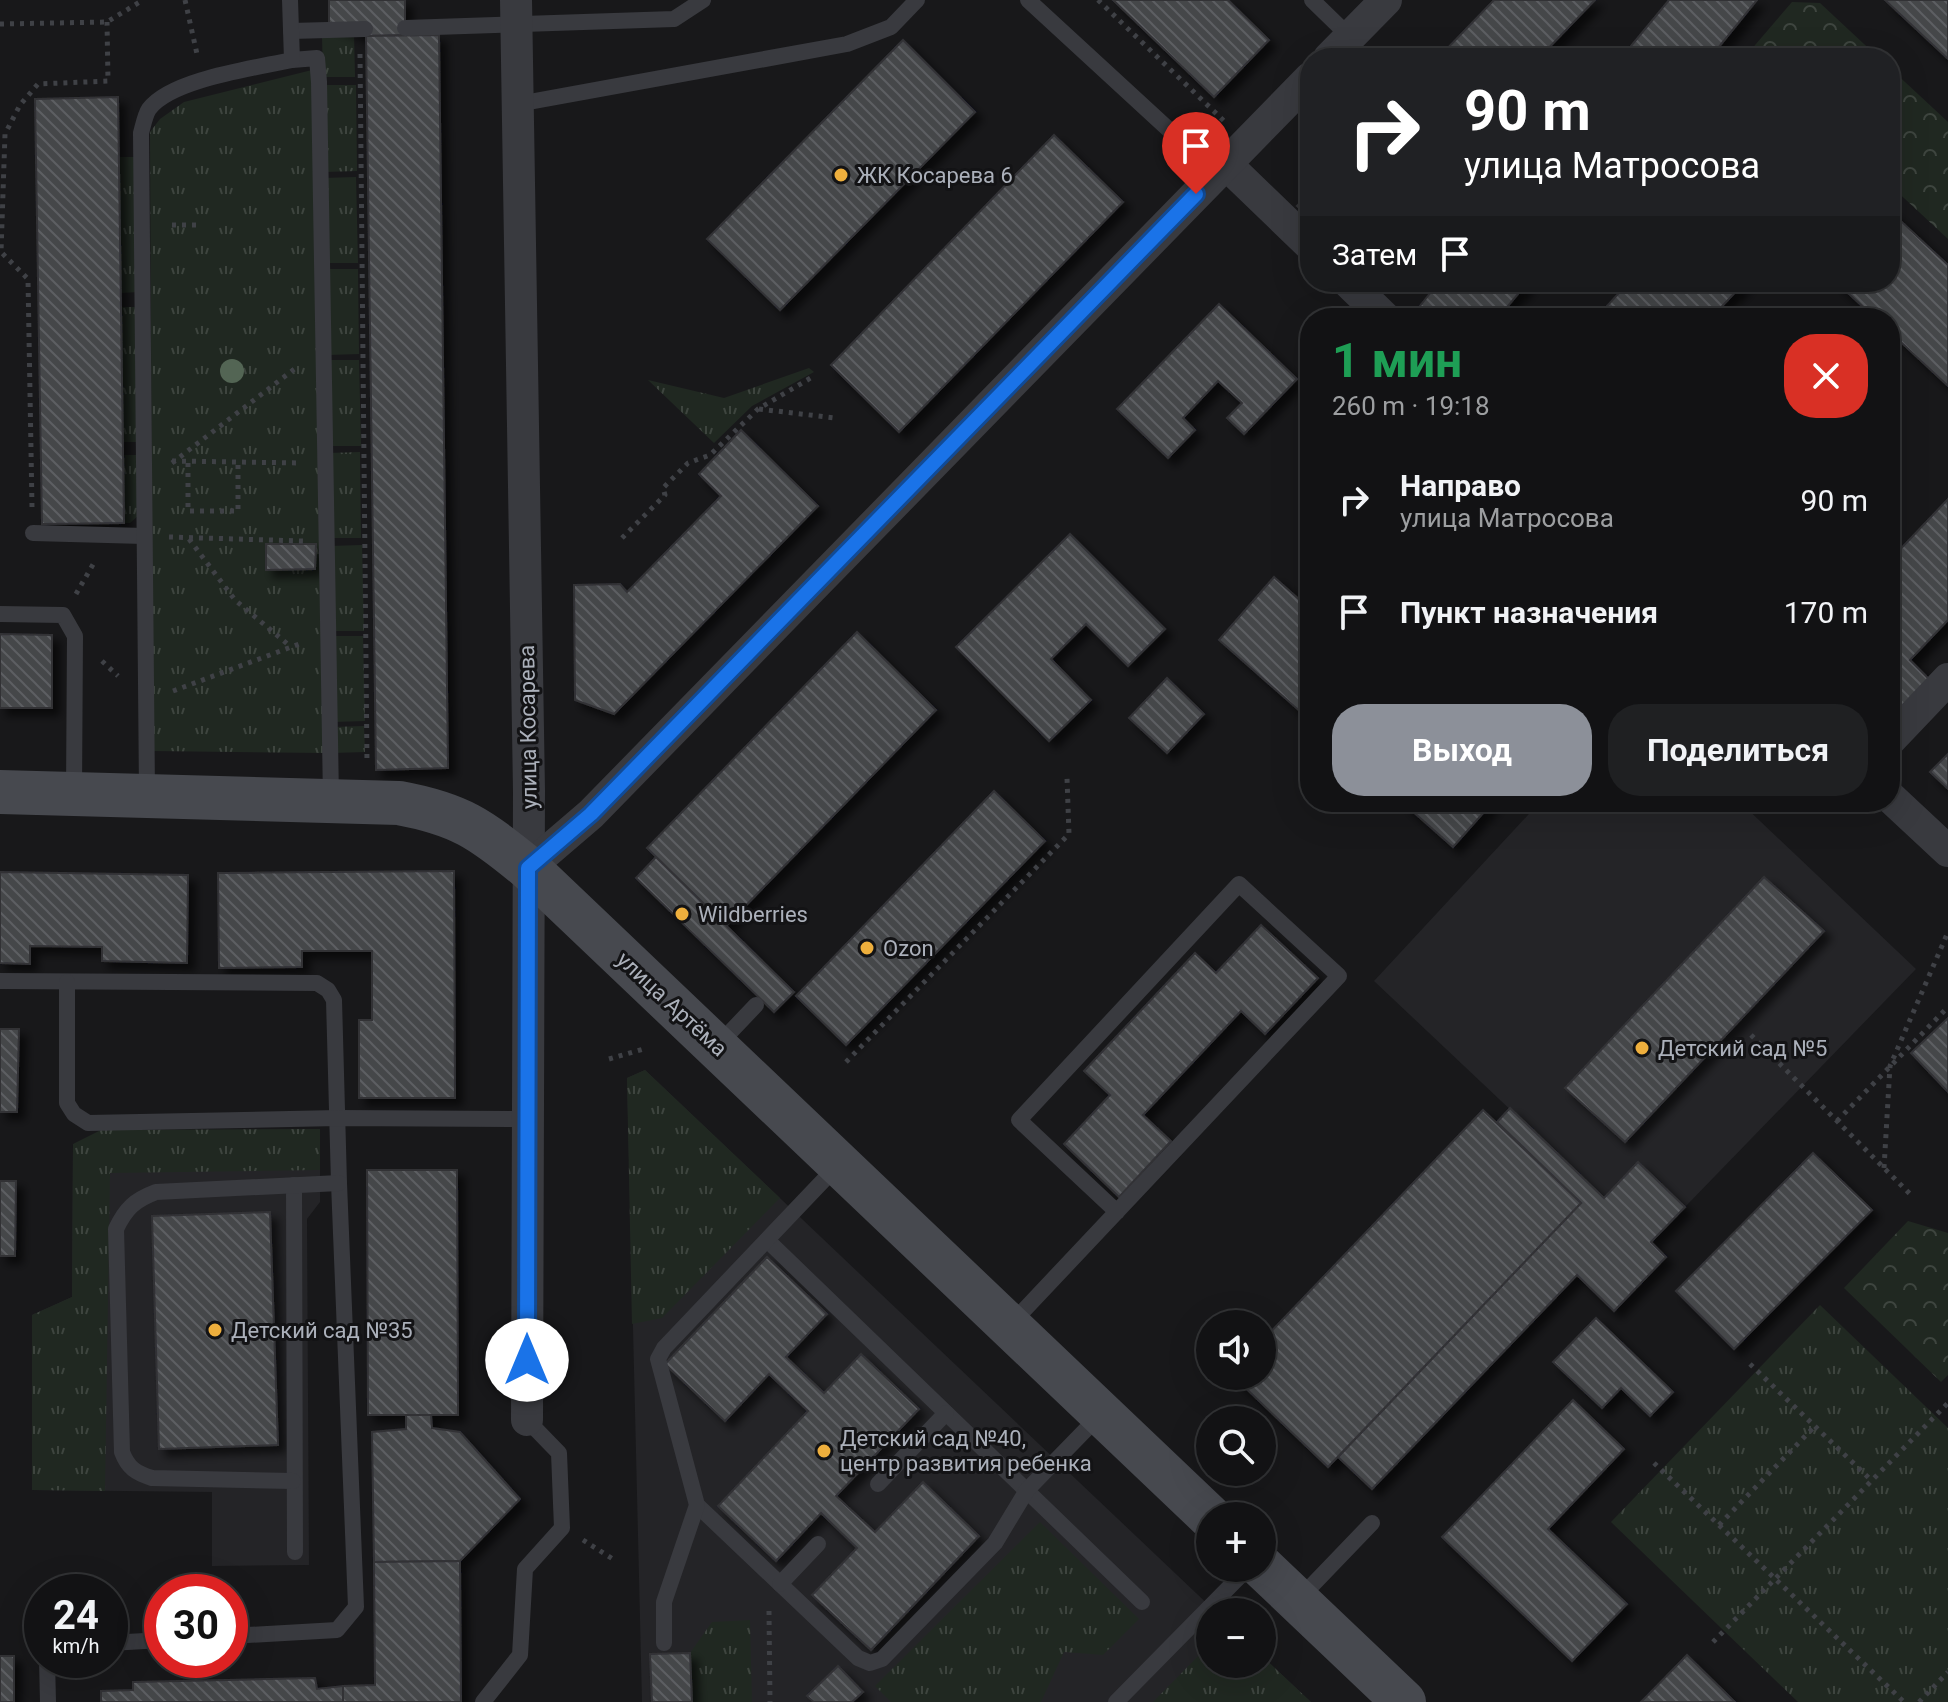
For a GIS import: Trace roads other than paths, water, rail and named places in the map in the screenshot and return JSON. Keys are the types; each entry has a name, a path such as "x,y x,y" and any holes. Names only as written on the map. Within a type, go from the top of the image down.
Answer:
{"main road":[{"name":"улица Артёма","path":"0,792 399,803 433,809 462,820 528,868 1196,1504"},
{"path":"1276,1580 1404,1702"}],"street":[{"path":"1340,47 1386,0"},
{"name":"улица Косарева","path":"516,12 528,688 527,1420"},
{"path":"528,868 591,814 1300,88"},
{"path":"1230,160 1300,234"},
{"path":"1358,292 1375,308"},
{"path":"1900,729 1948,679"},
{"path":"1900,806 1948,851"}],"lane":[{"path":"290,0 292,60"},
{"path":"405,28 516,12 674,19 703,0"},
{"path":"518,104 847,44 891,27 917,0"},
{"path":"1028,0 1230,160"},
{"path":"1312,0 1340,47"},
{"path":"291,31 363,29"},
{"path":"147,795 141,133 149,109 177,89 202,80 292,60 317,58 331,801"},
{"path":"33,533 144,536"},
{"path":"0,614 63,615 75,636 74,794"},
{"path":"1009,1326 1117,1212 1339,976 1239,884 1019,1120 1117,1212"},
{"path":"0,981 317,983 328,990 334,1000 356,1607 337,1630 248,1635"},
{"path":"67,982 67,1103 74,1114 88,1123 338,1118 527,1119"},
{"path":"717,1046 756,1005"},
{"path":"839,1164 664,1348 658,1359 697,1505 858,1658 870,1663 882,1659 995,1543 1027,1490 1101,1414"},
{"path":"293,1481 152,1478 137,1473 127,1464 122,1452 116,1229 125,1210 139,1198 156,1192 339,1183"},
{"path":"294,1185 295,1552"},
{"path":"767,1240 1142,1602"},
{"path":"878,1484 946,1413"},
{"name":"улица Косарева","path":"483,1702 520,1655 525,1569 562,1528 559,1453 527,1420"},
{"path":"664,1643 664,1602 697,1505"},
{"path":"1298,1601 1372,1523"},
{"path":"780,1584 818,1544"},
{"path":"1116,1702 1234,1582"},
{"path":"47,1678 48,1702"}],"place":[{"name":"ЖК Косарева 6","path":"841,175"},
{"name":"Wildberries","path":"682,914"},
{"name":"Ozon","path":"867,948"},
{"name":"Детский сад №5","path":"1642,1048"},
{"name":"Детский сад №35","path":"215,1330"},
{"name":"Детский сад №40, центр развития ребенка","path":"824,1451"}]}
